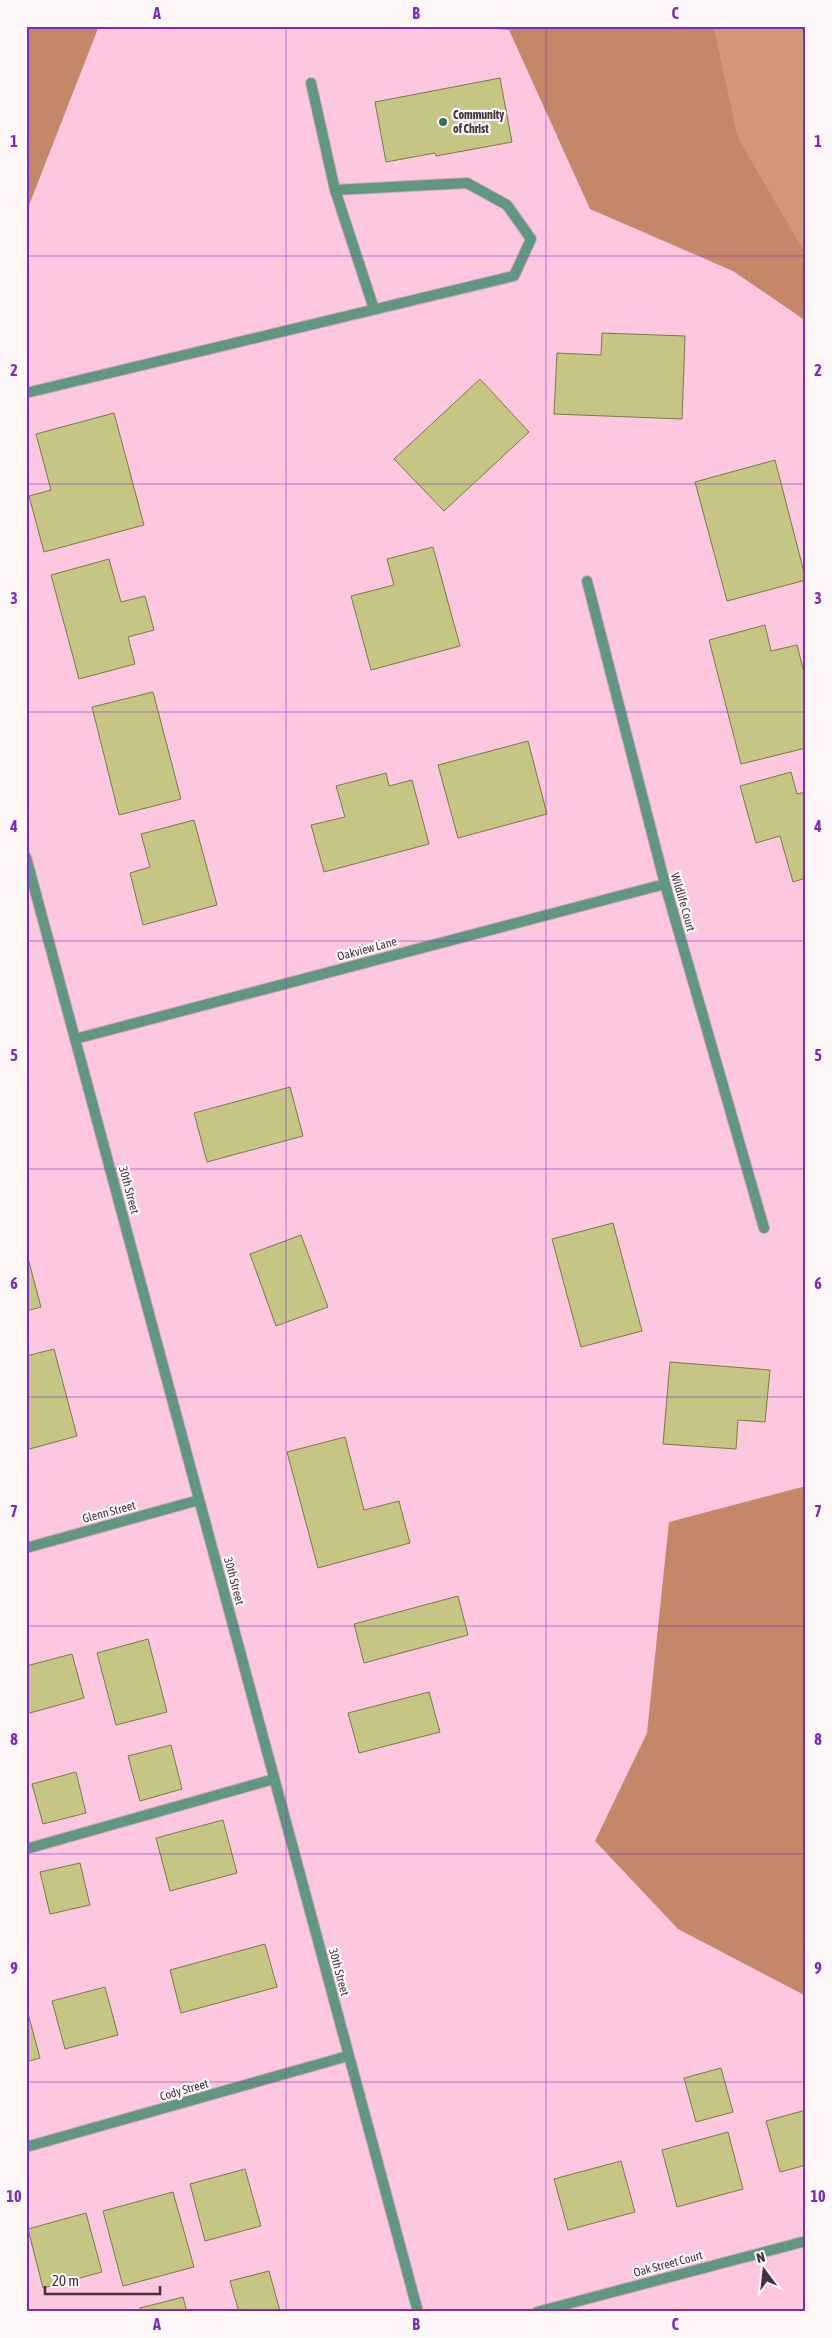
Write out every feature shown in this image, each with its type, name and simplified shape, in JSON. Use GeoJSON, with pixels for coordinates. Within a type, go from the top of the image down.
{"type":"FeatureCollection","features":[{"type":"Feature","properties":{"kind":"street"},"geometry":{"type":"LineString","coordinates":[[310,83],[335,190],[374,309]]}},
{"type":"Feature","properties":{"kind":"street"},"geometry":{"type":"LineString","coordinates":[[26,393],[514,276],[531,239],[507,205],[467,183],[335,190]]}},
{"type":"Feature","properties":{"kind":"street","name":"Wildlife Court"},"geometry":{"type":"LineString","coordinates":[[587,581],[665,884],[764,1228]]}},
{"type":"Feature","properties":{"kind":"street","name":"30th Street"},"geometry":{"type":"LineString","coordinates":[[26,857],[418,2312]]}},
{"type":"Feature","properties":{"kind":"street","name":"Oakview Lane"},"geometry":{"type":"LineString","coordinates":[[75,1038],[665,884]]}},
{"type":"Feature","properties":{"kind":"street","name":"Glenn Street"},"geometry":{"type":"LineString","coordinates":[[26,1548],[199,1500]]}},
{"type":"Feature","properties":{"kind":"street"},"geometry":{"type":"LineString","coordinates":[[26,1849],[274,1779]]}},
{"type":"Feature","properties":{"kind":"street","name":"Cody Street"},"geometry":{"type":"LineString","coordinates":[[26,2148],[348,2056]]}},
{"type":"Feature","properties":{"kind":"street","name":"Oak Street Court"},"geometry":{"type":"LineString","coordinates":[[537,2312],[806,2241]]}},
{"type":"Feature","properties":{"kind":"shaded area"},"geometry":{"type":"Polygon","coordinates":[[[26,26],[99,26],[26,213],[26,26]]]}},
{"type":"Feature","properties":{"kind":"shaded area"},"geometry":{"type":"Polygon","coordinates":[[[450,26],[714,26],[738,137],[806,254],[806,321],[733,271],[590,209],[509,30],[450,26]]]}},
{"type":"Feature","properties":{"kind":"shaded area"},"geometry":{"type":"Polygon","coordinates":[[[714,26],[806,26],[806,254],[738,137],[714,26]]]}},
{"type":"Feature","properties":{"kind":"shaded area"},"geometry":{"type":"Polygon","coordinates":[[[806,1486],[806,1996],[678,1929],[595,1841],[647,1733],[669,1522],[806,1486]]]}},
{"type":"Feature","properties":{"kind":"building","name":"Community of Christ"},"geometry":{"type":"Polygon","coordinates":[[[500,78],[512,142],[436,156],[435,153],[386,162],[375,102],[500,78]]]}},
{"type":"Feature","properties":{"kind":"building"},"geometry":{"type":"Polygon","coordinates":[[[602,333],[685,336],[682,419],[554,414],[557,353],[601,355],[602,333]]]}},
{"type":"Feature","properties":{"kind":"building"},"geometry":{"type":"Polygon","coordinates":[[[480,379],[529,432],[444,511],[394,459],[480,379]]]}},
{"type":"Feature","properties":{"kind":"building"},"geometry":{"type":"Polygon","coordinates":[[[114,413],[144,525],[44,552],[29,496],[51,490],[36,434],[114,413]]]}},
{"type":"Feature","properties":{"kind":"building"},"geometry":{"type":"Polygon","coordinates":[[[775,460],[806,580],[727,601],[695,482],[775,460]]]}},
{"type":"Feature","properties":{"kind":"building"},"geometry":{"type":"Polygon","coordinates":[[[433,547],[460,646],[371,670],[351,596],[394,585],[387,559],[433,547]]]}},
{"type":"Feature","properties":{"kind":"building"},"geometry":{"type":"Polygon","coordinates":[[[109,559],[121,602],[145,596],[154,630],[128,637],[135,664],[79,679],[51,575],[109,559]]]}},
{"type":"Feature","properties":{"kind":"building"},"geometry":{"type":"Polygon","coordinates":[[[765,625],[771,651],[797,645],[806,680],[806,748],[741,764],[709,640],[765,625]]]}},
{"type":"Feature","properties":{"kind":"building"},"geometry":{"type":"Polygon","coordinates":[[[153,692],[181,799],[119,815],[92,707],[153,692]]]}},
{"type":"Feature","properties":{"kind":"building"},"geometry":{"type":"Polygon","coordinates":[[[528,741],[547,814],[458,838],[438,765],[528,741]]]}},
{"type":"Feature","properties":{"kind":"building"},"geometry":{"type":"Polygon","coordinates":[[[791,772],[797,794],[806,792],[806,878],[793,882],[780,836],[756,843],[740,786],[791,772]]]}},
{"type":"Feature","properties":{"kind":"building"},"geometry":{"type":"Polygon","coordinates":[[[386,773],[389,786],[412,780],[429,844],[324,872],[311,825],[345,817],[336,786],[386,773]]]}},
{"type":"Feature","properties":{"kind":"building"},"geometry":{"type":"Polygon","coordinates":[[[194,820],[217,905],[143,925],[130,873],[150,867],[141,834],[194,820]]]}},
{"type":"Feature","properties":{"kind":"building"},"geometry":{"type":"Polygon","coordinates":[[[290,1087],[303,1136],[207,1162],[194,1113],[290,1087]]]}},
{"type":"Feature","properties":{"kind":"building"},"geometry":{"type":"Polygon","coordinates":[[[613,1223],[642,1331],[581,1347],[552,1239],[613,1223]]]}},
{"type":"Feature","properties":{"kind":"building"},"geometry":{"type":"Polygon","coordinates":[[[301,1235],[328,1307],[276,1326],[250,1254],[301,1235]]]}},
{"type":"Feature","properties":{"kind":"building"},"geometry":{"type":"Polygon","coordinates":[[[26,1251],[41,1307],[26,1311],[26,1251]]]}},
{"type":"Feature","properties":{"kind":"building"},"geometry":{"type":"Polygon","coordinates":[[[54,1349],[77,1436],[26,1450],[26,1356],[54,1349]]]}},
{"type":"Feature","properties":{"kind":"building"},"geometry":{"type":"Polygon","coordinates":[[[670,1362],[770,1370],[765,1422],[738,1420],[736,1449],[663,1444],[670,1362]]]}},
{"type":"Feature","properties":{"kind":"building"},"geometry":{"type":"Polygon","coordinates":[[[345,1437],[364,1510],[399,1501],[410,1543],[318,1568],[287,1452],[345,1437]]]}},
{"type":"Feature","properties":{"kind":"building"},"geometry":{"type":"Polygon","coordinates":[[[458,1596],[468,1635],[364,1663],[354,1624],[458,1596]]]}},
{"type":"Feature","properties":{"kind":"building"},"geometry":{"type":"Polygon","coordinates":[[[148,1639],[167,1712],[116,1725],[97,1653],[148,1639]]]}},
{"type":"Feature","properties":{"kind":"building"},"geometry":{"type":"Polygon","coordinates":[[[72,1654],[84,1698],[26,1714],[26,1666],[72,1654]]]}},
{"type":"Feature","properties":{"kind":"building"},"geometry":{"type":"Polygon","coordinates":[[[429,1692],[440,1732],[359,1753],[348,1713],[429,1692]]]}},
{"type":"Feature","properties":{"kind":"building"},"geometry":{"type":"Polygon","coordinates":[[[171,1745],[182,1789],[140,1801],[128,1756],[171,1745]]]}},
{"type":"Feature","properties":{"kind":"building"},"geometry":{"type":"Polygon","coordinates":[[[76,1772],[86,1813],[43,1824],[32,1784],[76,1772]]]}},
{"type":"Feature","properties":{"kind":"building"},"geometry":{"type":"Polygon","coordinates":[[[223,1820],[237,1873],[170,1891],[156,1838],[223,1820]]]}},
{"type":"Feature","properties":{"kind":"building"},"geometry":{"type":"Polygon","coordinates":[[[80,1863],[90,1905],[50,1914],[40,1872],[80,1863]]]}},
{"type":"Feature","properties":{"kind":"building"},"geometry":{"type":"Polygon","coordinates":[[[265,1944],[277,1987],[181,2013],[170,1970],[265,1944]]]}},
{"type":"Feature","properties":{"kind":"building"},"geometry":{"type":"Polygon","coordinates":[[[105,1987],[118,2035],[65,2049],[52,2001],[105,1987]]]}},
{"type":"Feature","properties":{"kind":"building"},"geometry":{"type":"Polygon","coordinates":[[[26,2006],[40,2058],[26,2062],[26,2006]]]}},
{"type":"Feature","properties":{"kind":"building"},"geometry":{"type":"Polygon","coordinates":[[[721,2068],[733,2112],[696,2122],[684,2078],[721,2068]]]}},
{"type":"Feature","properties":{"kind":"building"},"geometry":{"type":"Polygon","coordinates":[[[806,2110],[806,2165],[780,2172],[766,2121],[806,2110]]]}},
{"type":"Feature","properties":{"kind":"building"},"geometry":{"type":"Polygon","coordinates":[[[728,2132],[743,2189],[677,2207],[662,2150],[728,2132]]]}},
{"type":"Feature","properties":{"kind":"building"},"geometry":{"type":"Polygon","coordinates":[[[621,2161],[635,2212],[568,2230],[554,2179],[621,2161]]]}},
{"type":"Feature","properties":{"kind":"building"},"geometry":{"type":"Polygon","coordinates":[[[245,2169],[261,2226],[205,2241],[190,2184],[245,2169]]]}},
{"type":"Feature","properties":{"kind":"building"},"geometry":{"type":"Polygon","coordinates":[[[173,2192],[194,2267],[123,2286],[103,2211],[173,2192]]]}},
{"type":"Feature","properties":{"kind":"building"},"geometry":{"type":"Polygon","coordinates":[[[86,2213],[102,2272],[43,2288],[28,2229],[86,2213]]]}},
{"type":"Feature","properties":{"kind":"building"},"geometry":{"type":"Polygon","coordinates":[[[269,2271],[280,2311],[239,2312],[230,2281],[269,2271]]]}},
{"type":"Feature","properties":{"kind":"building"},"geometry":{"type":"Polygon","coordinates":[[[183,2297],[187,2312],[140,2312],[140,2308],[183,2297]]]}},
{"type":"Feature","properties":{"kind":"place","name":"Community of Christ"},"geometry":{"type":"Point","coordinates":[443,122]}}]}
